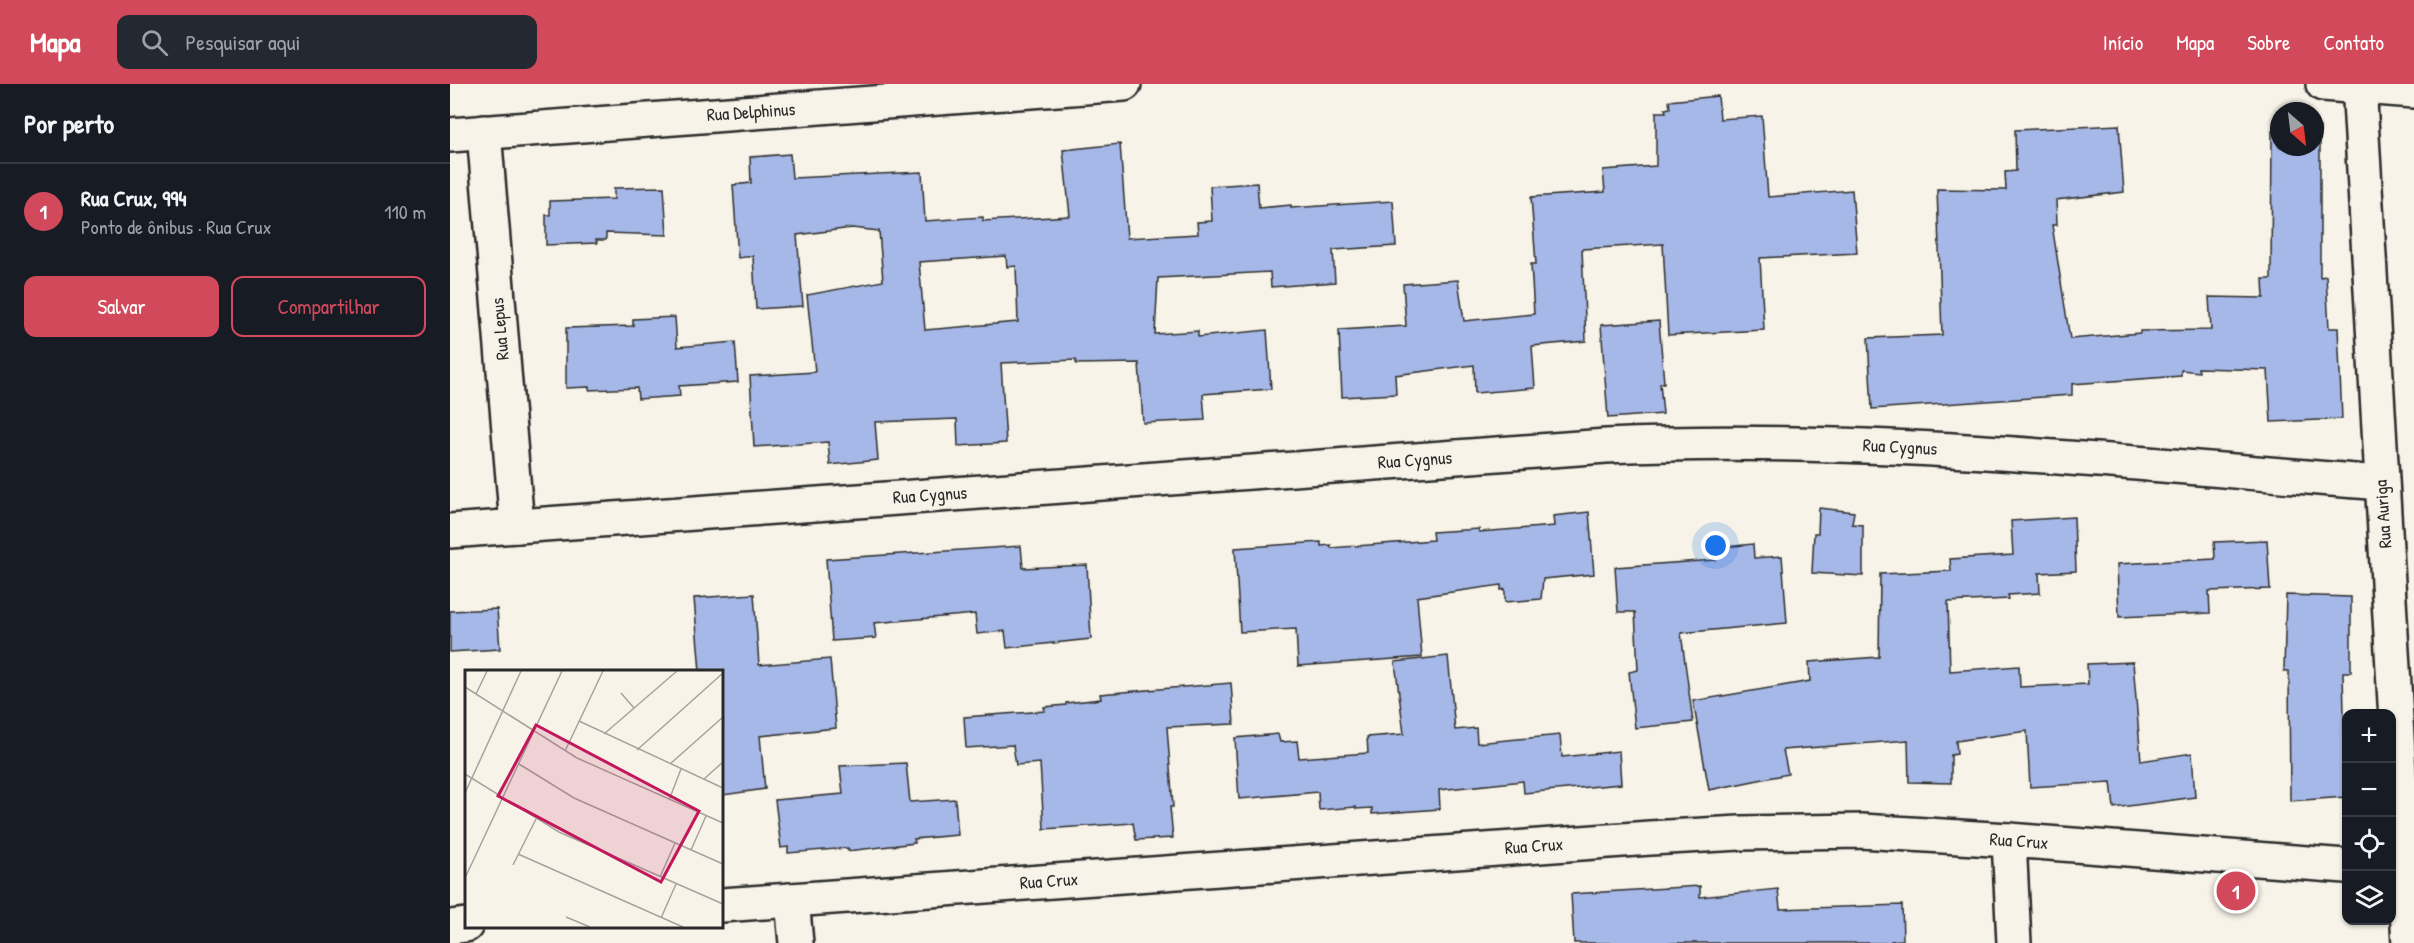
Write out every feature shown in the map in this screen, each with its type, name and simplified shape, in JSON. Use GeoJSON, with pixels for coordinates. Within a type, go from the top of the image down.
{"type":"FeatureCollection","features":[{"type":"Feature","properties":{"kind":"street","name":"Rua Delphinus"},"geometry":{"type":"LineString","coordinates":[[450,135],[1124,84]]}},
{"type":"Feature","properties":{"kind":"street"},"geometry":{"type":"LineString","coordinates":[[2323,84],[2414,91]]}},
{"type":"Feature","properties":{"kind":"street","name":"Rua Auriga"},"geometry":{"type":"LineString","coordinates":[[2359,85],[2409,943]]}},
{"type":"Feature","properties":{"kind":"street","name":"Rua Lepus"},"geometry":{"type":"LineString","coordinates":[[484,132],[517,526]]}},
{"type":"Feature","properties":{"kind":"street","name":"Rua Cygnus"},"geometry":{"type":"LineString","coordinates":[[450,531],[1606,446],[1693,442],[1902,447],[2381,483]]}},
{"type":"Feature","properties":{"kind":"street","name":"Rua Crux"},"geometry":{"type":"LineString","coordinates":[[723,905],[1740,833],[1861,831],[2342,866]]}},
{"type":"Feature","properties":{"kind":"street"},"geometry":{"type":"LineString","coordinates":[[2009,840],[2014,943]]}},
{"type":"Feature","properties":{"kind":"street"},"geometry":{"type":"LineString","coordinates":[[792,900],[796,943]]}},
{"type":"Feature","properties":{"kind":"street"},"geometry":{"type":"LineString","coordinates":[[450,927],[465,926]]}},
{"type":"Feature","properties":{"kind":"building"},"geometry":{"type":"Polygon","coordinates":[[[1718,96],[1720,119],[1762,116],[1768,197],[1852,190],[1857,253],[1760,258],[1764,330],[1668,335],[1663,244],[1582,249],[1586,341],[1532,346],[1535,388],[1475,393],[1474,365],[1395,375],[1396,394],[1342,397],[1339,330],[1406,326],[1403,284],[1458,280],[1464,321],[1534,314],[1531,264],[1536,264],[1531,197],[1605,192],[1603,170],[1656,166],[1656,112],[1666,112],[1665,109],[1670,108],[1669,101],[1718,96]]]}},
{"type":"Feature","properties":{"kind":"building"},"geometry":{"type":"Polygon","coordinates":[[[2119,125],[2124,192],[2056,200],[2057,225],[2052,225],[2070,339],[2140,333],[2140,331],[2211,330],[2209,297],[2264,298],[2263,279],[2271,279],[2272,156],[2320,156],[2320,277],[2326,276],[2329,328],[2338,328],[2342,419],[2271,422],[2268,370],[2198,368],[2199,372],[2181,370],[2181,376],[2072,384],[2072,395],[1872,409],[1868,338],[1942,335],[1937,189],[2006,190],[2005,172],[2016,171],[2015,130],[2119,125]]]}},
{"type":"Feature","properties":{"kind":"building"},"geometry":{"type":"Polygon","coordinates":[[[1120,144],[1127,238],[1198,234],[1197,222],[1212,221],[1210,186],[1257,183],[1259,208],[1393,201],[1396,246],[1333,250],[1335,282],[1271,287],[1270,272],[1158,278],[1155,334],[1198,331],[1198,337],[1267,330],[1271,389],[1203,394],[1205,420],[1143,423],[1139,363],[1076,364],[1076,360],[1001,363],[1006,443],[958,446],[957,419],[875,422],[878,460],[830,465],[828,442],[754,447],[750,376],[815,372],[807,295],[883,281],[879,231],[852,228],[797,235],[803,306],[756,309],[753,256],[738,258],[733,185],[751,183],[750,157],[790,154],[792,178],[922,172],[925,221],[983,217],[983,221],[1070,216],[1063,150],[1120,144]],[[1006,256],[919,262],[925,330],[1018,322],[1016,266],[1007,267],[1006,256]]]}},
{"type":"Feature","properties":{"kind":"building"},"geometry":{"type":"Polygon","coordinates":[[[664,187],[667,235],[606,233],[606,240],[596,240],[597,243],[546,245],[546,215],[550,215],[550,201],[614,199],[614,188],[664,187]]]}},
{"type":"Feature","properties":{"kind":"building"},"geometry":{"type":"Polygon","coordinates":[[[675,317],[677,347],[735,342],[738,382],[679,386],[680,396],[638,399],[637,388],[589,390],[589,387],[566,388],[566,328],[633,326],[633,319],[675,317]]]}},
{"type":"Feature","properties":{"kind":"building"},"geometry":{"type":"Polygon","coordinates":[[[1659,321],[1664,383],[1660,383],[1663,414],[1608,418],[1601,325],[1659,321]]]}},
{"type":"Feature","properties":{"kind":"building"},"geometry":{"type":"Polygon","coordinates":[[[1819,508],[1854,512],[1852,524],[1863,525],[1863,576],[1812,573],[1814,533],[1818,533],[1819,508]]]}},
{"type":"Feature","properties":{"kind":"building"},"geometry":{"type":"Polygon","coordinates":[[[1589,512],[1594,574],[1543,579],[1541,599],[1505,602],[1505,589],[1501,590],[1501,585],[1417,597],[1422,657],[1298,666],[1296,629],[1240,632],[1235,548],[1321,542],[1321,546],[1331,545],[1331,548],[1433,540],[1432,532],[1479,529],[1479,532],[1554,526],[1553,516],[1589,512]]]}},
{"type":"Feature","properties":{"kind":"building"},"geometry":{"type":"Polygon","coordinates":[[[2074,517],[2076,571],[2039,573],[2040,593],[2008,595],[2009,599],[1948,602],[1950,671],[2019,666],[2020,687],[2088,684],[2087,664],[2133,662],[2141,761],[2192,753],[2195,797],[2114,808],[2111,782],[2030,787],[2027,731],[1956,741],[1957,754],[1951,755],[1951,783],[1909,782],[1908,740],[1783,750],[1788,774],[1709,790],[1693,701],[1810,681],[1809,662],[1879,657],[1880,574],[1951,571],[1950,559],[2013,555],[2011,521],[2074,517]]]}},
{"type":"Feature","properties":{"kind":"building"},"geometry":{"type":"Polygon","coordinates":[[[2267,540],[2270,589],[2209,591],[2210,613],[2119,617],[2117,564],[2215,559],[2214,542],[2267,540]]]}},
{"type":"Feature","properties":{"kind":"building"},"geometry":{"type":"Polygon","coordinates":[[[1753,544],[1754,558],[1782,556],[1787,623],[1681,633],[1693,722],[1635,728],[1629,672],[1638,670],[1635,612],[1618,612],[1615,567],[1715,560],[1715,548],[1753,544]]]}},
{"type":"Feature","properties":{"kind":"building"},"geometry":{"type":"Polygon","coordinates":[[[1021,546],[1023,568],[1087,565],[1091,639],[1007,648],[1005,631],[977,634],[975,614],[874,623],[876,638],[832,641],[826,559],[1021,546]]]}},
{"type":"Feature","properties":{"kind":"building"},"geometry":{"type":"Polygon","coordinates":[[[754,594],[759,665],[830,659],[836,728],[760,736],[765,789],[723,795],[723,670],[700,670],[694,598],[754,594]]]}},
{"type":"Feature","properties":{"kind":"building"},"geometry":{"type":"Polygon","coordinates":[[[2286,595],[2351,597],[2351,672],[2343,672],[2342,797],[2290,801],[2289,671],[2284,671],[2286,595]]]}},
{"type":"Feature","properties":{"kind":"building"},"geometry":{"type":"Polygon","coordinates":[[[497,609],[500,649],[450,652],[450,611],[497,609]]]}},
{"type":"Feature","properties":{"kind":"building"},"geometry":{"type":"Polygon","coordinates":[[[1448,656],[1455,730],[1476,728],[1477,743],[1560,735],[1562,757],[1619,751],[1621,784],[1524,793],[1523,781],[1439,790],[1440,809],[1372,814],[1372,808],[1319,810],[1318,792],[1239,799],[1235,738],[1278,734],[1280,742],[1297,741],[1299,758],[1368,753],[1367,737],[1404,734],[1395,662],[1448,656]]]}},
{"type":"Feature","properties":{"kind":"building"},"geometry":{"type":"Polygon","coordinates":[[[1231,683],[1234,724],[1167,727],[1173,838],[1136,840],[1133,823],[1044,829],[1040,763],[1016,765],[1013,745],[966,748],[964,717],[1045,711],[1044,707],[1101,699],[1100,694],[1231,683]]]}},
{"type":"Feature","properties":{"kind":"building"},"geometry":{"type":"Polygon","coordinates":[[[906,763],[910,802],[955,799],[958,835],[914,839],[915,843],[848,851],[848,848],[788,853],[788,847],[781,848],[775,800],[843,794],[840,766],[906,763]]]}},
{"type":"Feature","properties":{"kind":"building"},"geometry":{"type":"Polygon","coordinates":[[[1700,886],[1700,897],[1778,889],[1780,909],[1902,905],[1903,940],[1891,941],[1891,943],[1574,943],[1571,894],[1700,886]]]}},
{"type":"Feature","properties":{"kind":"place","name":"Rua Crux, 994"},"geometry":{"type":"Point","coordinates":[2236,891]}}]}
